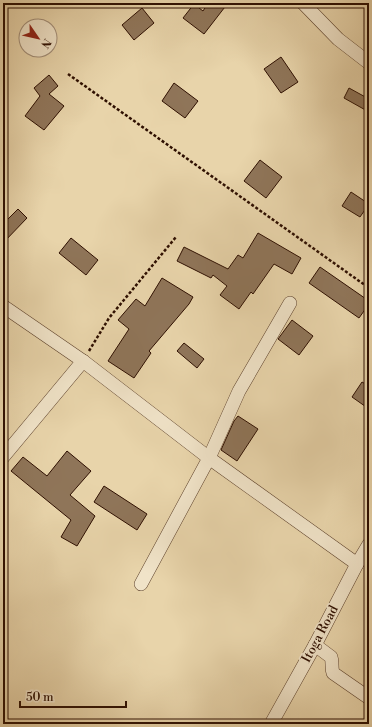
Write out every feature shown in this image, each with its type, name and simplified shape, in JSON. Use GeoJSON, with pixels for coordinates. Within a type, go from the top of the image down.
{"type":"FeatureCollection","features":[{"type":"Feature","properties":{"kind":"street"},"geometry":{"type":"LineString","coordinates":[[303,3],[338,39],[369,62]]}},
{"type":"Feature","properties":{"kind":"street"},"geometry":{"type":"LineString","coordinates":[[141,584],[209,458],[239,392],[290,303]]}},
{"type":"Feature","properties":{"kind":"street"},"geometry":{"type":"LineString","coordinates":[[3,306],[83,361],[209,458],[357,564]]}},
{"type":"Feature","properties":{"kind":"street"},"geometry":{"type":"LineString","coordinates":[[3,457],[83,361]]}},
{"type":"Feature","properties":{"kind":"street","name":"Itoga Road"},"geometry":{"type":"LineString","coordinates":[[271,724],[369,544]]}},
{"type":"Feature","properties":{"kind":"street"},"geometry":{"type":"LineString","coordinates":[[314,645],[331,657],[333,673],[369,698]]}},
{"type":"Feature","properties":{"kind":"path"},"geometry":{"type":"LineString","coordinates":[[68,74],[369,288]]}},
{"type":"Feature","properties":{"kind":"path"},"geometry":{"type":"LineString","coordinates":[[83,361],[110,318],[176,237]]}},
{"type":"Feature","properties":{"kind":"building"},"geometry":{"type":"Polygon","coordinates":[[[208,3],[228,3],[204,34],[183,18],[194,4],[203,11],[208,3]]]}},
{"type":"Feature","properties":{"kind":"building"},"geometry":{"type":"Polygon","coordinates":[[[142,8],[154,23],[134,40],[122,25],[142,8]]]}},
{"type":"Feature","properties":{"kind":"building"},"geometry":{"type":"Polygon","coordinates":[[[281,57],[298,82],[281,93],[264,69],[281,57]]]}},
{"type":"Feature","properties":{"kind":"building"},"geometry":{"type":"Polygon","coordinates":[[[49,75],[58,86],[49,94],[64,106],[44,130],[25,116],[40,96],[34,88],[49,75]]]}},
{"type":"Feature","properties":{"kind":"building"},"geometry":{"type":"Polygon","coordinates":[[[174,83],[198,101],[185,118],[162,101],[174,83]]]}},
{"type":"Feature","properties":{"kind":"building"},"geometry":{"type":"Polygon","coordinates":[[[349,88],[369,99],[369,112],[344,98],[349,88]]]}},
{"type":"Feature","properties":{"kind":"building"},"geometry":{"type":"Polygon","coordinates":[[[260,160],[282,177],[266,198],[244,181],[260,160]]]}},
{"type":"Feature","properties":{"kind":"building"},"geometry":{"type":"Polygon","coordinates":[[[351,192],[369,204],[360,217],[342,206],[351,192]]]}},
{"type":"Feature","properties":{"kind":"building"},"geometry":{"type":"Polygon","coordinates":[[[18,209],[27,218],[3,243],[3,224],[18,209]]]}},
{"type":"Feature","properties":{"kind":"building"},"geometry":{"type":"Polygon","coordinates":[[[258,233],[301,258],[292,274],[274,264],[253,294],[251,292],[239,309],[220,295],[227,286],[213,275],[211,278],[177,261],[184,247],[228,269],[238,255],[243,258],[258,233]]]}},
{"type":"Feature","properties":{"kind":"building"},"geometry":{"type":"Polygon","coordinates":[[[71,238],[98,260],[86,275],[59,253],[71,238]]]}},
{"type":"Feature","properties":{"kind":"building"},"geometry":{"type":"Polygon","coordinates":[[[320,267],[369,301],[369,304],[359,318],[309,283],[320,267]]]}},
{"type":"Feature","properties":{"kind":"building"},"geometry":{"type":"Polygon","coordinates":[[[162,278],[193,297],[189,304],[149,351],[151,353],[134,378],[108,361],[129,329],[118,320],[136,299],[145,306],[162,278]]]}},
{"type":"Feature","properties":{"kind":"building"},"geometry":{"type":"Polygon","coordinates":[[[292,320],[313,336],[299,355],[278,339],[292,320]]]}},
{"type":"Feature","properties":{"kind":"building"},"geometry":{"type":"Polygon","coordinates":[[[184,343],[204,359],[197,368],[177,351],[184,343]]]}},
{"type":"Feature","properties":{"kind":"building"},"geometry":{"type":"Polygon","coordinates":[[[362,382],[369,386],[369,409],[352,397],[362,382]]]}},
{"type":"Feature","properties":{"kind":"building"},"geometry":{"type":"Polygon","coordinates":[[[238,416],[258,429],[237,461],[221,450],[234,421],[238,416]]]}},
{"type":"Feature","properties":{"kind":"building"},"geometry":{"type":"Polygon","coordinates":[[[67,451],[91,471],[70,495],[95,516],[77,546],[61,537],[71,520],[11,471],[23,457],[47,476],[67,451]]]}},
{"type":"Feature","properties":{"kind":"building"},"geometry":{"type":"Polygon","coordinates":[[[104,486],[147,514],[137,530],[94,502],[104,486]]]}}]}
